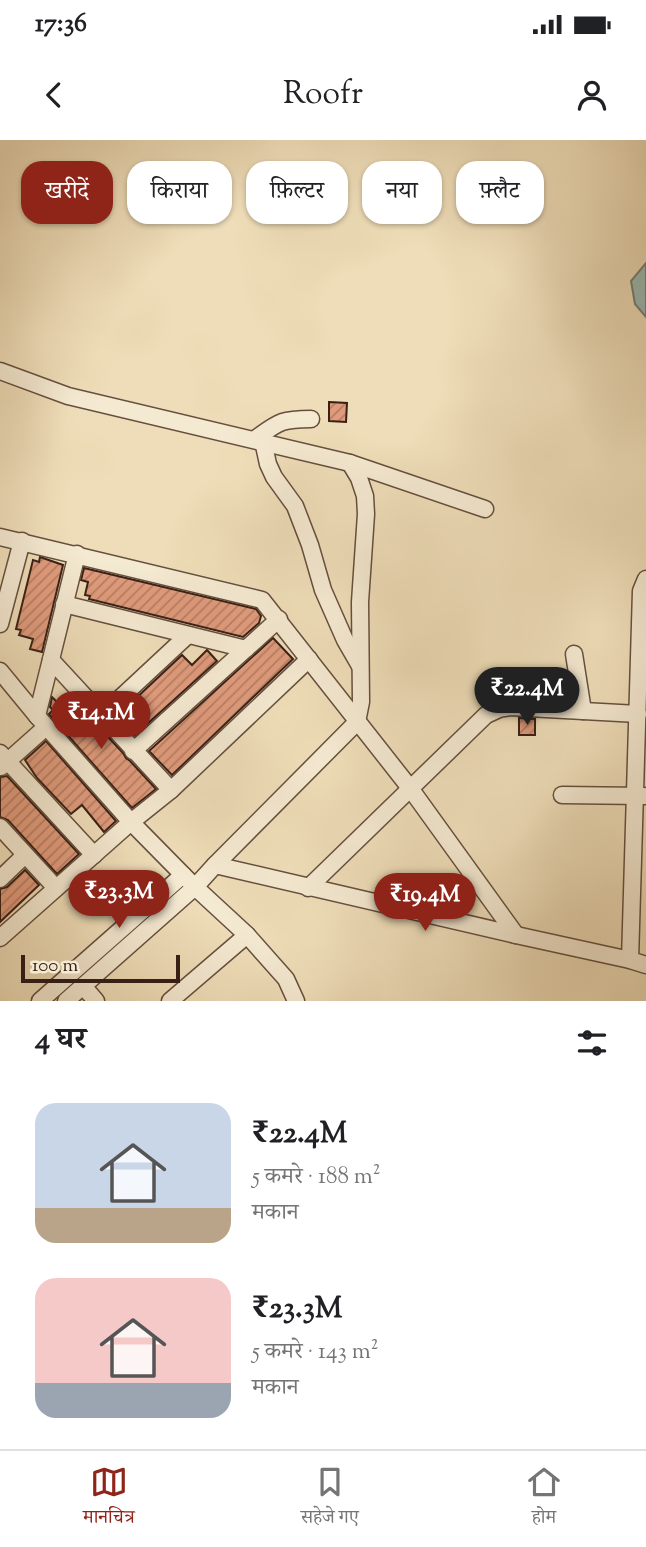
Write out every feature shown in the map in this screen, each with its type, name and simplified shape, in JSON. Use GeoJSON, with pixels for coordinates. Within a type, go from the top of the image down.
{"type":"FeatureCollection","features":[{"type":"Feature","properties":{"kind":"street"},"geometry":{"type":"LineString","coordinates":[[0,371],[68,396],[350,463],[485,509]]}},
{"type":"Feature","properties":{"kind":"street"},"geometry":{"type":"LineString","coordinates":[[259,440],[281,421],[311,419]]}},
{"type":"Feature","properties":{"kind":"street"},"geometry":{"type":"LineString","coordinates":[[259,440],[274,477],[295,506],[323,590],[345,640],[360,666]]}},
{"type":"Feature","properties":{"kind":"street"},"geometry":{"type":"LineString","coordinates":[[66,1001],[195,887],[358,722],[361,702],[361,576],[366,514],[365,496],[350,463]]}},
{"type":"Feature","properties":{"kind":"street"},"geometry":{"type":"LineString","coordinates":[[0,537],[262,600],[410,788],[516,935]]}},
{"type":"Feature","properties":{"kind":"street"},"geometry":{"type":"LineString","coordinates":[[0,624],[22,541]]}},
{"type":"Feature","properties":{"kind":"street"},"geometry":{"type":"LineString","coordinates":[[76,554],[51,660],[41,722],[3,761],[94,855]]}},
{"type":"Feature","properties":{"kind":"street"},"geometry":{"type":"LineString","coordinates":[[215,865],[638,962],[641,796],[638,714],[642,591],[646,579]]}},
{"type":"Feature","properties":{"kind":"street"},"geometry":{"type":"LineString","coordinates":[[64,604],[246,649]]}},
{"type":"Feature","properties":{"kind":"street"},"geometry":{"type":"LineString","coordinates":[[133,751],[279,619]]}},
{"type":"Feature","properties":{"kind":"street"},"geometry":{"type":"LineString","coordinates":[[102,716],[188,635]]}},
{"type":"Feature","properties":{"kind":"street"},"geometry":{"type":"LineString","coordinates":[[574,654],[583,711]]}},
{"type":"Feature","properties":{"kind":"street"},"geometry":{"type":"LineString","coordinates":[[0,938],[170,790],[309,659]]}},
{"type":"Feature","properties":{"kind":"street"},"geometry":{"type":"LineString","coordinates":[[51,660],[170,790]]}},
{"type":"Feature","properties":{"kind":"street"},"geometry":{"type":"LineString","coordinates":[[0,671],[41,722],[131,822],[247,935],[286,979],[296,1001]]}},
{"type":"Feature","properties":{"kind":"street"},"geometry":{"type":"LineString","coordinates":[[308,888],[486,715],[510,707],[638,714]]}},
{"type":"Feature","properties":{"kind":"street"},"geometry":{"type":"LineString","coordinates":[[562,794],[641,796]]}},
{"type":"Feature","properties":{"kind":"street"},"geometry":{"type":"LineString","coordinates":[[0,827],[56,888]]}},
{"type":"Feature","properties":{"kind":"street"},"geometry":{"type":"LineString","coordinates":[[0,879],[26,855]]}},
{"type":"Feature","properties":{"kind":"street"},"geometry":{"type":"LineString","coordinates":[[40,1001],[183,875]]}},
{"type":"Feature","properties":{"kind":"street"},"geometry":{"type":"LineString","coordinates":[[172,1000],[247,935]]}},
{"type":"Feature","properties":{"kind":"street"},"geometry":{"type":"LineString","coordinates":[[83,986],[96,1001]]}},
{"type":"Feature","properties":{"kind":"water"},"geometry":{"type":"Polygon","coordinates":[[[646,263],[646,317],[635,304],[631,281],[646,263]]]}},
{"type":"Feature","properties":{"kind":"building"},"geometry":{"type":"Polygon","coordinates":[[[329,402],[347,403],[346,422],[329,421],[329,402]]]}},
{"type":"Feature","properties":{"kind":"building"},"geometry":{"type":"Polygon","coordinates":[[[40,557],[63,565],[42,652],[30,649],[33,639],[19,635],[21,630],[16,629],[33,560],[39,562],[40,557]]]}},
{"type":"Feature","properties":{"kind":"building"},"geometry":{"type":"Polygon","coordinates":[[[84,568],[256,609],[261,616],[259,623],[243,637],[89,599],[90,596],[85,595],[88,582],[81,580],[84,568]]]}},
{"type":"Feature","properties":{"kind":"building"},"geometry":{"type":"Polygon","coordinates":[[[273,638],[293,659],[172,775],[149,751],[273,638]]]}},
{"type":"Feature","properties":{"kind":"building"},"geometry":{"type":"Polygon","coordinates":[[[207,650],[217,661],[135,735],[117,716],[182,655],[192,665],[207,650]]]}},
{"type":"Feature","properties":{"kind":"building"},"geometry":{"type":"Polygon","coordinates":[[[68,694],[156,789],[132,808],[49,714],[53,710],[50,707],[52,697],[58,703],[68,694]]]}},
{"type":"Feature","properties":{"kind":"building"},"geometry":{"type":"Polygon","coordinates":[[[519,718],[535,719],[535,735],[519,735],[519,718]]]}},
{"type":"Feature","properties":{"kind":"building"},"geometry":{"type":"Polygon","coordinates":[[[46,741],[116,821],[104,832],[82,805],[71,814],[37,778],[25,760],[46,741]]]}},
{"type":"Feature","properties":{"kind":"building"},"geometry":{"type":"Polygon","coordinates":[[[7,776],[79,854],[57,874],[8,820],[0,817],[0,777],[7,776]]]}},
{"type":"Feature","properties":{"kind":"building"},"geometry":{"type":"Polygon","coordinates":[[[25,870],[39,885],[0,922],[0,889],[7,887],[25,870]]]}}]}
